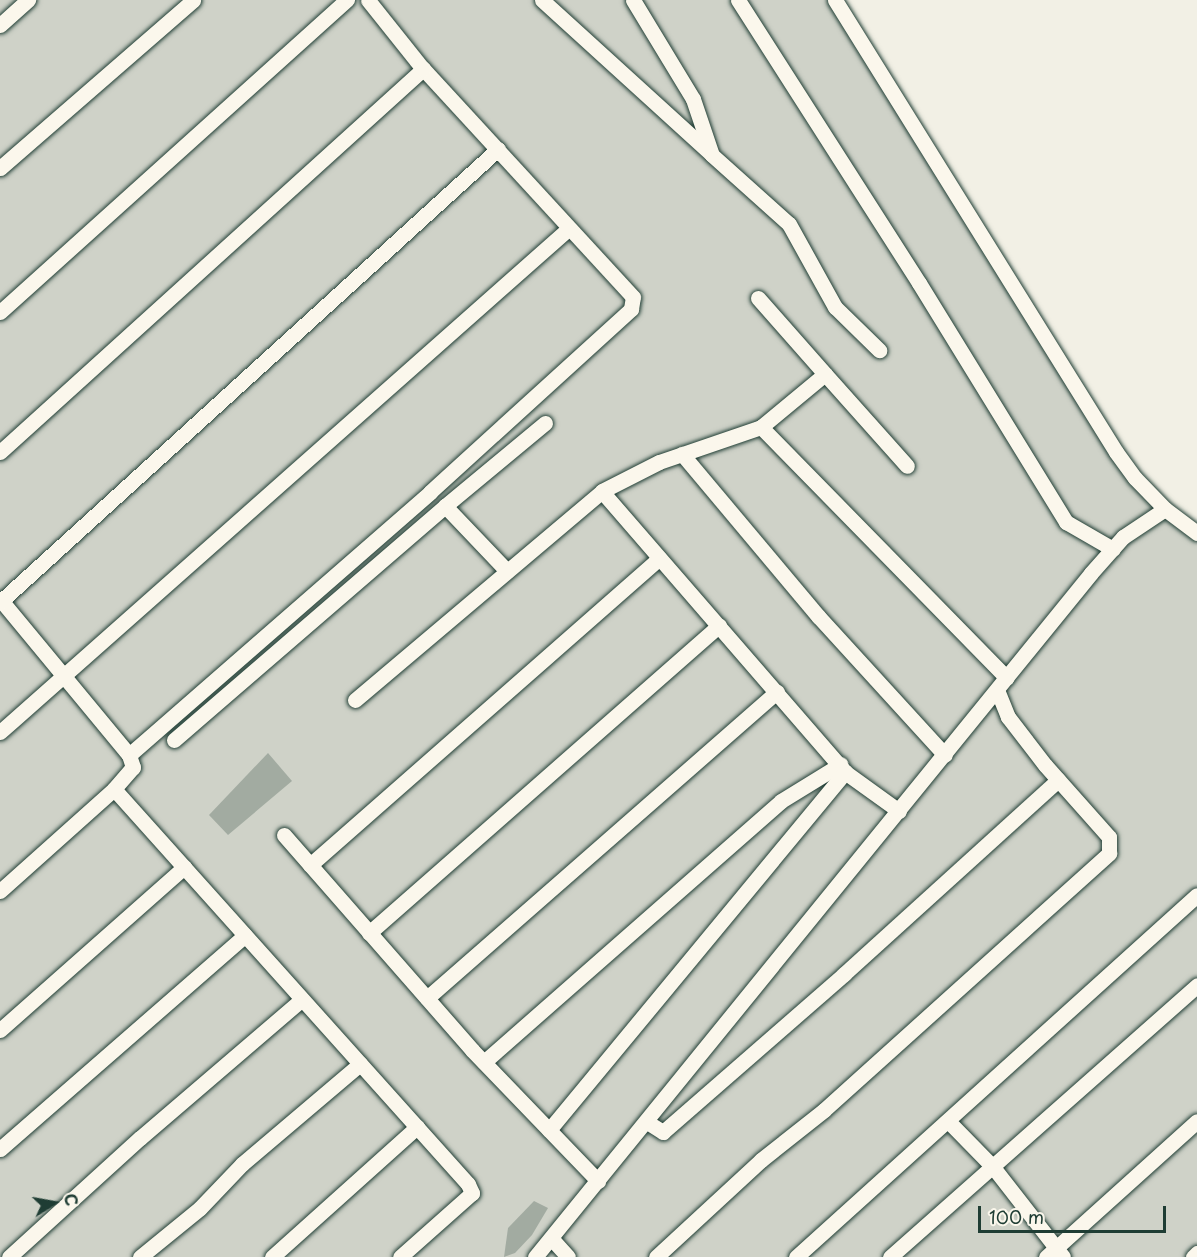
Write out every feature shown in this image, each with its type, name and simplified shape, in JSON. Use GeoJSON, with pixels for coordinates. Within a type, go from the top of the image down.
{"type":"FeatureCollection","features":[{"type":"Feature","properties":{"kind":"street"},"geometry":{"type":"LineString","coordinates":[[0,25],[28,0]]}},
{"type":"Feature","properties":{"kind":"street"},"geometry":{"type":"LineString","coordinates":[[0,168],[193,0]]}},
{"type":"Feature","properties":{"kind":"street"},"geometry":{"type":"LineString","coordinates":[[0,312],[347,0]]}},
{"type":"Feature","properties":{"kind":"street"},"geometry":{"type":"LineString","coordinates":[[129,755],[430,492],[632,309],[633,297],[423,69],[368,0]]}},
{"type":"Feature","properties":{"kind":"street"},"geometry":{"type":"LineString","coordinates":[[542,0],[789,224],[835,307],[879,350]]}},
{"type":"Feature","properties":{"kind":"street"},"geometry":{"type":"LineString","coordinates":[[633,0],[693,99],[712,155]]}},
{"type":"Feature","properties":{"kind":"street"},"geometry":{"type":"LineString","coordinates":[[738,0],[919,283],[1066,522],[1113,549]]}},
{"type":"Feature","properties":{"kind":"street"},"geometry":{"type":"LineString","coordinates":[[835,0],[1116,452],[1135,478],[1165,509],[1197,533]]}},
{"type":"Feature","properties":{"kind":"street"},"geometry":{"type":"LineString","coordinates":[[0,452],[423,69]]}},
{"type":"Feature","properties":{"kind":"street"},"geometry":{"type":"LineString","coordinates":[[0,891],[114,789],[133,767],[129,755],[1,601],[498,149]]}},
{"type":"Feature","properties":{"kind":"street"},"geometry":{"type":"LineString","coordinates":[[0,732],[568,229]]}},
{"type":"Feature","properties":{"kind":"street"},"geometry":{"type":"LineString","coordinates":[[758,298],[907,466]]}},
{"type":"Feature","properties":{"kind":"street"},"geometry":{"type":"LineString","coordinates":[[355,700],[602,491],[659,462],[761,427],[825,374]]}},
{"type":"Feature","properties":{"kind":"street"},"geometry":{"type":"LineString","coordinates":[[174,740],[545,423]]}},
{"type":"Feature","properties":{"kind":"street"},"geometry":{"type":"LineString","coordinates":[[761,427],[1007,678]]}},
{"type":"Feature","properties":{"kind":"street"},"geometry":{"type":"LineString","coordinates":[[682,454],[818,615],[945,755]]}},
{"type":"Feature","properties":{"kind":"street"},"geometry":{"type":"LineString","coordinates":[[602,491],[843,768],[899,812]]}},
{"type":"Feature","properties":{"kind":"street"},"geometry":{"type":"LineString","coordinates":[[446,506],[507,571]]}},
{"type":"Feature","properties":{"kind":"street"},"geometry":{"type":"LineString","coordinates":[[535,1257],[1123,537],[1165,509]]}},
{"type":"Feature","properties":{"kind":"street"},"geometry":{"type":"LineString","coordinates":[[310,865],[659,558]]}},
{"type":"Feature","properties":{"kind":"street"},"geometry":{"type":"LineString","coordinates":[[369,933],[718,626]]}},
{"type":"Feature","properties":{"kind":"street"},"geometry":{"type":"LineString","coordinates":[[656,1257],[761,1160],[824,1110],[1109,853],[1109,837],[1058,780],[1008,717],[997,690]]}},
{"type":"Feature","properties":{"kind":"street"},"geometry":{"type":"LineString","coordinates":[[427,998],[777,692]]}},
{"type":"Feature","properties":{"kind":"street"},"geometry":{"type":"LineString","coordinates":[[484,1062],[781,801],[843,768]]}},
{"type":"Feature","properties":{"kind":"street"},"geometry":{"type":"LineString","coordinates":[[549,1130],[843,768]]}},
{"type":"Feature","properties":{"kind":"street"},"geometry":{"type":"LineString","coordinates":[[647,1122],[663,1132],[844,974],[1058,780]]}},
{"type":"Feature","properties":{"kind":"street"},"geometry":{"type":"LineString","coordinates":[[114,789],[468,1184],[472,1193],[400,1257]]}},
{"type":"Feature","properties":{"kind":"street"},"geometry":{"type":"LineString","coordinates":[[284,835],[484,1062],[598,1181]]}},
{"type":"Feature","properties":{"kind":"street"},"geometry":{"type":"LineString","coordinates":[[0,1030],[184,867]]}},
{"type":"Feature","properties":{"kind":"street"},"geometry":{"type":"LineString","coordinates":[[795,1257],[1197,895]]}},
{"type":"Feature","properties":{"kind":"street"},"geometry":{"type":"LineString","coordinates":[[0,1149],[245,935]]}},
{"type":"Feature","properties":{"kind":"street"},"geometry":{"type":"LineString","coordinates":[[890,1257],[1197,985]]}},
{"type":"Feature","properties":{"kind":"street"},"geometry":{"type":"LineString","coordinates":[[9,1257],[140,1138],[302,999]]}},
{"type":"Feature","properties":{"kind":"street"},"geometry":{"type":"LineString","coordinates":[[140,1257],[200,1208],[242,1164],[360,1064]]}},
{"type":"Feature","properties":{"kind":"street"},"geometry":{"type":"LineString","coordinates":[[948,1121],[993,1167],[1055,1254],[1197,1121]]}},
{"type":"Feature","properties":{"kind":"street"},"geometry":{"type":"LineString","coordinates":[[272,1257],[417,1127]]}},
{"type":"Feature","properties":{"kind":"street"},"geometry":{"type":"LineString","coordinates":[[551,1238],[568,1257]]}},
{"type":"Feature","properties":{"kind":"street"},"geometry":{"type":"LineString","coordinates":[[1193,1257],[1197,1253]]}},
{"type":"Feature","properties":{"kind":"shaded area"},"geometry":{"type":"Polygon","coordinates":[[[0,0],[835,0],[1116,452],[1197,533],[1197,1257],[0,1257],[0,0]]]}},
{"type":"Feature","properties":{"kind":"shaded area"},"geometry":{"type":"Polygon","coordinates":[[[268,753],[292,781],[228,835],[209,815],[268,753]]]}},
{"type":"Feature","properties":{"kind":"shaded area"},"geometry":{"type":"Polygon","coordinates":[[[534,1201],[548,1208],[532,1235],[515,1253],[504,1257],[508,1228],[534,1201]]]}}]}
